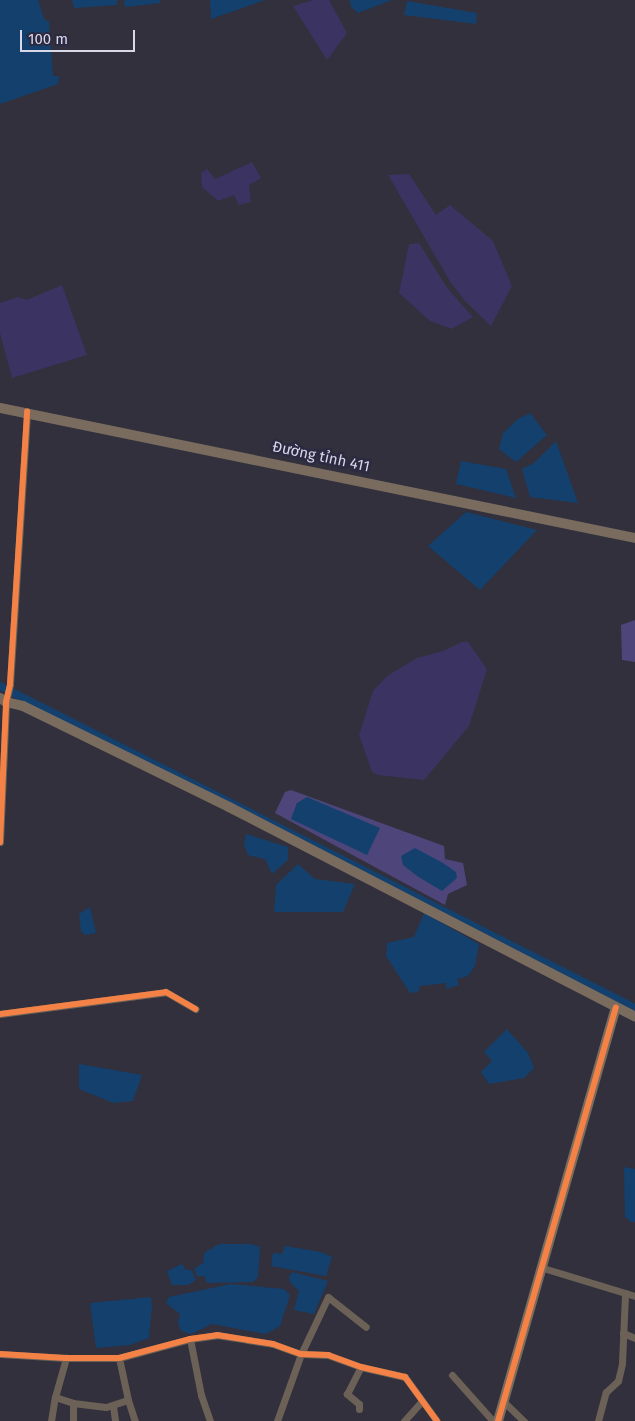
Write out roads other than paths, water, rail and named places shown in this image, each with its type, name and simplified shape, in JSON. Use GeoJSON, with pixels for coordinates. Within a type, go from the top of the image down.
{"type":"FeatureCollection","features":[{"type":"Feature","properties":{"kind":"main road","name":"Đường tỉnh 411"},"geometry":{"type":"LineString","coordinates":[[0,408],[635,538]]}},
{"type":"Feature","properties":{"kind":"main road"},"geometry":{"type":"LineString","coordinates":[[4,700],[23,706],[229,807],[635,1017]]}},
{"type":"Feature","properties":{"kind":"main road"},"geometry":{"type":"LineString","coordinates":[[498,1421],[616,1008]]}},
{"type":"Feature","properties":{"kind":"street"},"geometry":{"type":"LineString","coordinates":[[0,842],[4,700],[10,684],[27,412]]}},
{"type":"Feature","properties":{"kind":"street"},"geometry":{"type":"LineString","coordinates":[[0,1014],[166,992],[196,1009]]}},
{"type":"Feature","properties":{"kind":"street"},"geometry":{"type":"LineString","coordinates":[[543,1268],[635,1296]]}},
{"type":"Feature","properties":{"kind":"street"},"geometry":{"type":"LineString","coordinates":[[598,1421],[606,1392],[618,1381],[622,1363],[625,1293]]}},
{"type":"Feature","properties":{"kind":"street"},"geometry":{"type":"LineString","coordinates":[[277,1421],[301,1354],[328,1297],[366,1327]]}},
{"type":"Feature","properties":{"kind":"street"},"geometry":{"type":"LineString","coordinates":[[623,1333],[635,1338]]}},
{"type":"Feature","properties":{"kind":"street"},"geometry":{"type":"LineString","coordinates":[[0,1354],[66,1358],[119,1358],[190,1339],[217,1336],[273,1344],[301,1354],[328,1355],[361,1367],[404,1377],[437,1421]]}},
{"type":"Feature","properties":{"kind":"street"},"geometry":{"type":"LineString","coordinates":[[190,1339],[201,1395],[210,1421]]}},
{"type":"Feature","properties":{"kind":"street"},"geometry":{"type":"LineString","coordinates":[[51,1421],[55,1397],[66,1358]]}},
{"type":"Feature","properties":{"kind":"street"},"geometry":{"type":"LineString","coordinates":[[119,1358],[128,1400],[135,1421]]}},
{"type":"Feature","properties":{"kind":"street"},"geometry":{"type":"LineString","coordinates":[[359,1409],[359,1404],[347,1394],[361,1367]]}},
{"type":"Feature","properties":{"kind":"street"},"geometry":{"type":"LineString","coordinates":[[452,1375],[494,1421]]}},
{"type":"Feature","properties":{"kind":"street"},"geometry":{"type":"LineString","coordinates":[[55,1397],[73,1403],[114,1406],[128,1400]]}},
{"type":"Feature","properties":{"kind":"street"},"geometry":{"type":"LineString","coordinates":[[404,1421],[422,1401]]}},
{"type":"Feature","properties":{"kind":"street"},"geometry":{"type":"LineString","coordinates":[[504,1402],[524,1421]]}},
{"type":"Feature","properties":{"kind":"street"},"geometry":{"type":"LineString","coordinates":[[73,1403],[74,1421]]}},
{"type":"Feature","properties":{"kind":"street"},"geometry":{"type":"LineString","coordinates":[[114,1406],[115,1421]]}},
{"type":"Feature","properties":{"kind":"water"},"geometry":{"type":"Polygon","coordinates":[[[0,0],[38,0],[44,19],[49,22],[53,76],[59,76],[58,84],[0,104],[0,0]]]}},
{"type":"Feature","properties":{"kind":"water"},"geometry":{"type":"Polygon","coordinates":[[[72,0],[117,0],[117,5],[74,8],[72,0]]]}},
{"type":"Feature","properties":{"kind":"water"},"geometry":{"type":"Polygon","coordinates":[[[124,0],[160,0],[160,3],[125,7],[124,0]]]}},
{"type":"Feature","properties":{"kind":"water"},"geometry":{"type":"Polygon","coordinates":[[[210,0],[265,0],[211,19],[210,0]]]}},
{"type":"Feature","properties":{"kind":"water"},"geometry":{"type":"Polygon","coordinates":[[[350,0],[392,0],[358,13],[351,7],[350,0]]]}},
{"type":"Feature","properties":{"kind":"water"},"geometry":{"type":"Polygon","coordinates":[[[407,1],[477,13],[476,24],[404,15],[407,1]]]}},
{"type":"Feature","properties":{"kind":"water"},"geometry":{"type":"Polygon","coordinates":[[[530,413],[547,435],[516,462],[499,449],[503,433],[518,419],[530,413]]]}},
{"type":"Feature","properties":{"kind":"water"},"geometry":{"type":"Polygon","coordinates":[[[556,441],[578,503],[530,497],[522,469],[534,463],[556,441]]]}},
{"type":"Feature","properties":{"kind":"water"},"geometry":{"type":"Polygon","coordinates":[[[461,461],[506,469],[516,498],[456,484],[461,461]]]}},
{"type":"Feature","properties":{"kind":"water"},"geometry":{"type":"Polygon","coordinates":[[[466,512],[537,530],[480,590],[428,546],[466,512]]]}},
{"type":"Feature","properties":{"kind":"water"},"geometry":{"type":"Polygon","coordinates":[[[307,797],[380,828],[367,855],[291,819],[297,803],[307,797]]]}},
{"type":"Feature","properties":{"kind":"water"},"geometry":{"type":"Polygon","coordinates":[[[246,834],[288,847],[288,860],[272,874],[265,859],[248,855],[244,844],[246,834]]]}},
{"type":"Feature","properties":{"kind":"water"},"geometry":{"type":"Polygon","coordinates":[[[415,848],[456,872],[457,878],[442,891],[417,876],[403,865],[401,856],[415,848]]]}},
{"type":"Feature","properties":{"kind":"water"},"geometry":{"type":"Polygon","coordinates":[[[298,864],[315,879],[355,884],[343,912],[274,912],[276,885],[298,864]]]}},
{"type":"Feature","properties":{"kind":"water"},"geometry":{"type":"Polygon","coordinates":[[[90,907],[96,933],[85,935],[81,931],[79,914],[90,907]]]}},
{"type":"Feature","properties":{"kind":"water"},"geometry":{"type":"Polygon","coordinates":[[[424,913],[479,944],[475,966],[468,976],[457,979],[459,985],[446,989],[446,983],[420,986],[418,992],[410,993],[386,956],[387,943],[414,937],[424,913]]]}},
{"type":"Feature","properties":{"kind":"water"},"geometry":{"type":"Polygon","coordinates":[[[507,1029],[528,1053],[534,1068],[524,1078],[489,1084],[481,1072],[492,1061],[484,1052],[507,1029]]]}},
{"type":"Feature","properties":{"kind":"water"},"geometry":{"type":"Polygon","coordinates":[[[79,1064],[142,1075],[133,1101],[113,1103],[79,1089],[79,1064]]]}},
{"type":"Feature","properties":{"kind":"water"},"geometry":{"type":"Polygon","coordinates":[[[624,1167],[635,1169],[635,1222],[631,1222],[625,1217],[624,1167]]]}},
{"type":"Feature","properties":{"kind":"water"},"geometry":{"type":"Polygon","coordinates":[[[219,1244],[251,1244],[260,1247],[258,1277],[253,1282],[207,1283],[204,1276],[197,1276],[194,1269],[203,1263],[204,1253],[219,1244]]]}},
{"type":"Feature","properties":{"kind":"water"},"geometry":{"type":"Polygon","coordinates":[[[285,1246],[321,1252],[332,1257],[326,1276],[271,1266],[273,1253],[282,1254],[285,1246]]]}},
{"type":"Feature","properties":{"kind":"water"},"geometry":{"type":"Polygon","coordinates":[[[182,1264],[186,1270],[191,1270],[196,1280],[188,1285],[172,1285],[167,1271],[182,1264]]]}},
{"type":"Feature","properties":{"kind":"water"},"geometry":{"type":"Polygon","coordinates":[[[292,1272],[328,1281],[314,1314],[294,1310],[299,1291],[290,1282],[289,1277],[292,1272]]]}},
{"type":"Feature","properties":{"kind":"water"},"geometry":{"type":"Polygon","coordinates":[[[231,1284],[284,1289],[290,1295],[280,1326],[266,1334],[212,1324],[191,1334],[181,1331],[178,1323],[180,1314],[166,1303],[169,1297],[231,1284]]]}},
{"type":"Feature","properties":{"kind":"water"},"geometry":{"type":"Polygon","coordinates":[[[151,1297],[149,1338],[130,1345],[96,1348],[90,1303],[151,1297]]]}},
{"type":"Feature","properties":{"kind":"waterway"},"geometry":{"type":"LineString","coordinates":[[0,686],[635,1008]]}}]}
